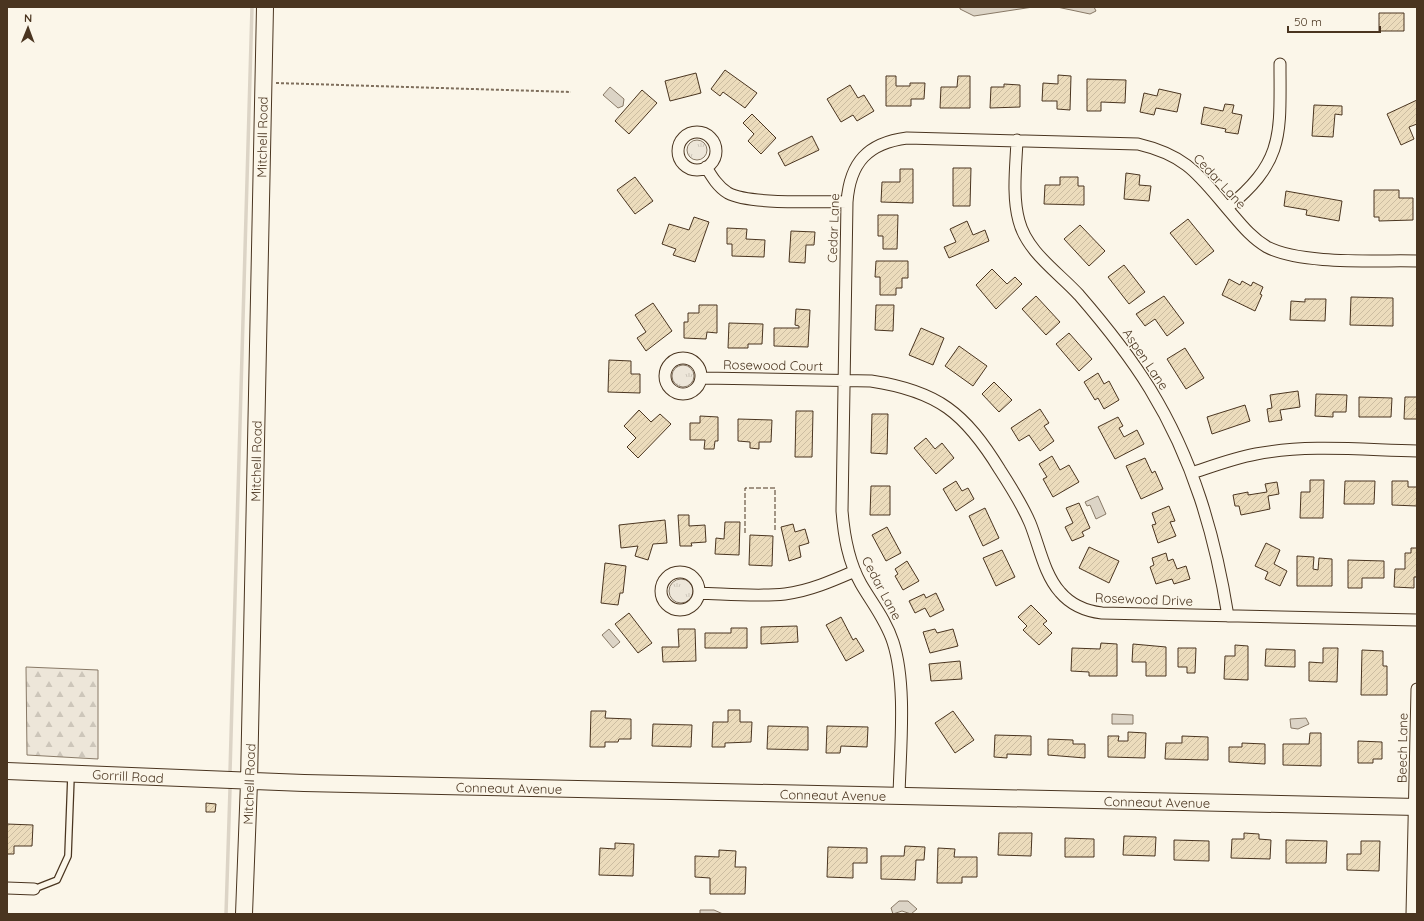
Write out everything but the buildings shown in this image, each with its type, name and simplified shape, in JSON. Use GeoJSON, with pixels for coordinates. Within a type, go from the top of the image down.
{"type":"FeatureCollection","features":[{"type":"Feature","properties":{"kind":"street","name":"Mitchell Road"},"geometry":{"type":"LineString","coordinates":[[244,914],[249,782],[265,7]]}},
{"type":"Feature","properties":{"kind":"street"},"geometry":{"type":"LineString","coordinates":[[1227,208],[1253,186],[1265,170],[1273,153],[1279,135],[1280,64]]}},
{"type":"Feature","properties":{"kind":"street","name":"Cedar Lane"},"geometry":{"type":"LineString","coordinates":[[899,796],[901,686],[898,660],[885,623],[854,572],[847,548],[842,511],[847,202],[850,178],[859,161],[873,148],[886,142],[907,138],[1138,144],[1159,148],[1186,163],[1246,230],[1259,242],[1287,255],[1340,260],[1417,261]]}},
{"type":"Feature","properties":{"kind":"street","name":"Aspen Lane"},"geometry":{"type":"LineString","coordinates":[[1017,140],[1016,202],[1022,232],[1031,246],[1108,329],[1130,359],[1173,432],[1192,473],[1211,528],[1220,565],[1228,616]]}},
{"type":"Feature","properties":{"kind":"street"},"geometry":{"type":"LineString","coordinates":[[706,167],[718,186],[728,193],[743,197],[769,200],[847,202]]}},
{"type":"Feature","properties":{"kind":"street","name":"Rosewood Court"},"geometry":{"type":"LineString","coordinates":[[702,378],[844,381]]}},
{"type":"Feature","properties":{"kind":"street","name":"Rosewood Drive"},"geometry":{"type":"LineString","coordinates":[[844,381],[871,381],[899,385],[916,391],[949,408],[963,419],[976,433],[990,453],[1016,495],[1029,522],[1054,584],[1074,605],[1083,609],[1102,613],[1417,620]]}},
{"type":"Feature","properties":{"kind":"street"},"geometry":{"type":"LineString","coordinates":[[1192,473],[1238,458],[1284,450],[1312,449],[1417,451]]}},
{"type":"Feature","properties":{"kind":"street"},"geometry":{"type":"LineString","coordinates":[[699,593],[757,595],[786,594],[813,588],[854,572]]}},
{"type":"Feature","properties":{"kind":"street","name":"Beech Lane"},"geometry":{"type":"LineString","coordinates":[[1412,914],[1416,807],[1417,689]]}},
{"type":"Feature","properties":{"kind":"street","name":"Gorrill Road"},"geometry":{"type":"LineString","coordinates":[[7,771],[249,782]]}},
{"type":"Feature","properties":{"kind":"street","name":"Conneaut Avenue"},"geometry":{"type":"LineString","coordinates":[[249,782],[1416,807]]}},
{"type":"Feature","properties":{"kind":"street"},"geometry":{"type":"LineString","coordinates":[[7,888],[34,889]]}},
{"type":"Feature","properties":{"kind":"lane"},"geometry":{"type":"LineString","coordinates":[[34,889],[57,880],[68,856],[71,774]]}},
{"type":"Feature","properties":{"kind":"path"},"geometry":{"type":"LineString","coordinates":[[264,82],[571,92]]}},
{"type":"Feature","properties":{"kind":"green space"},"geometry":{"type":"Polygon","coordinates":[[[697,140],[704,143],[707,150],[704,157],[697,160],[690,157],[687,150],[690,143],[697,140]]]}},
{"type":"Feature","properties":{"kind":"green space"},"geometry":{"type":"Polygon","coordinates":[[[683,365],[691,368],[694,376],[691,384],[683,387],[675,384],[672,376],[675,368],[683,365]]]}},
{"type":"Feature","properties":{"kind":"green space"},"geometry":{"type":"Polygon","coordinates":[[[681,579],[689,583],[693,591],[689,599],[681,603],[673,599],[669,591],[673,583],[681,579]]]}},
{"type":"Feature","properties":{"kind":"green space"},"geometry":{"type":"Polygon","coordinates":[[[26,667],[98,670],[98,759],[27,755],[26,667]]]}},
{"type":"Feature","properties":{"kind":"shaded area"},"geometry":{"type":"Polygon","coordinates":[[[960,7],[1033,7],[974,16],[960,9],[960,7]]]}},
{"type":"Feature","properties":{"kind":"shaded area"},"geometry":{"type":"Polygon","coordinates":[[[1057,7],[1094,7],[1096,11],[1090,14],[1057,7]]]}},
{"type":"Feature","properties":{"kind":"shaded area"},"geometry":{"type":"Polygon","coordinates":[[[610,87],[624,99],[623,106],[618,108],[603,95],[610,87]]]}},
{"type":"Feature","properties":{"kind":"shaded area"},"geometry":{"type":"Polygon","coordinates":[[[1098,496],[1106,514],[1096,519],[1090,505],[1087,506],[1085,502],[1098,496]]]}},
{"type":"Feature","properties":{"kind":"shaded area"},"geometry":{"type":"Polygon","coordinates":[[[609,629],[620,642],[613,648],[602,635],[609,629]]]}},
{"type":"Feature","properties":{"kind":"shaded area"},"geometry":{"type":"Polygon","coordinates":[[[1112,714],[1133,715],[1133,724],[1112,724],[1112,714]]]}},
{"type":"Feature","properties":{"kind":"shaded area"},"geometry":{"type":"Polygon","coordinates":[[[1306,718],[1309,724],[1298,729],[1291,728],[1290,719],[1306,718]]]}},
{"type":"Feature","properties":{"kind":"shaded area"},"geometry":{"type":"Polygon","coordinates":[[[899,901],[908,901],[917,909],[911,914],[902,911],[893,914],[891,908],[899,901]]]}},
{"type":"Feature","properties":{"kind":"shaded area"},"geometry":{"type":"Polygon","coordinates":[[[700,910],[714,910],[723,914],[700,914],[700,910]]]}},
{"type":"Feature","properties":{"kind":"waterway"},"geometry":{"type":"LineString","coordinates":[[230,772],[252,7]]}},
{"type":"Feature","properties":{"kind":"waterway"},"geometry":{"type":"LineString","coordinates":[[226,914],[230,789]]}},
{"type":"Feature","properties":{"kind":"fence"},"geometry":{"type":"LineString","coordinates":[[745,533],[745,488],[775,488],[775,532]]}}]}
